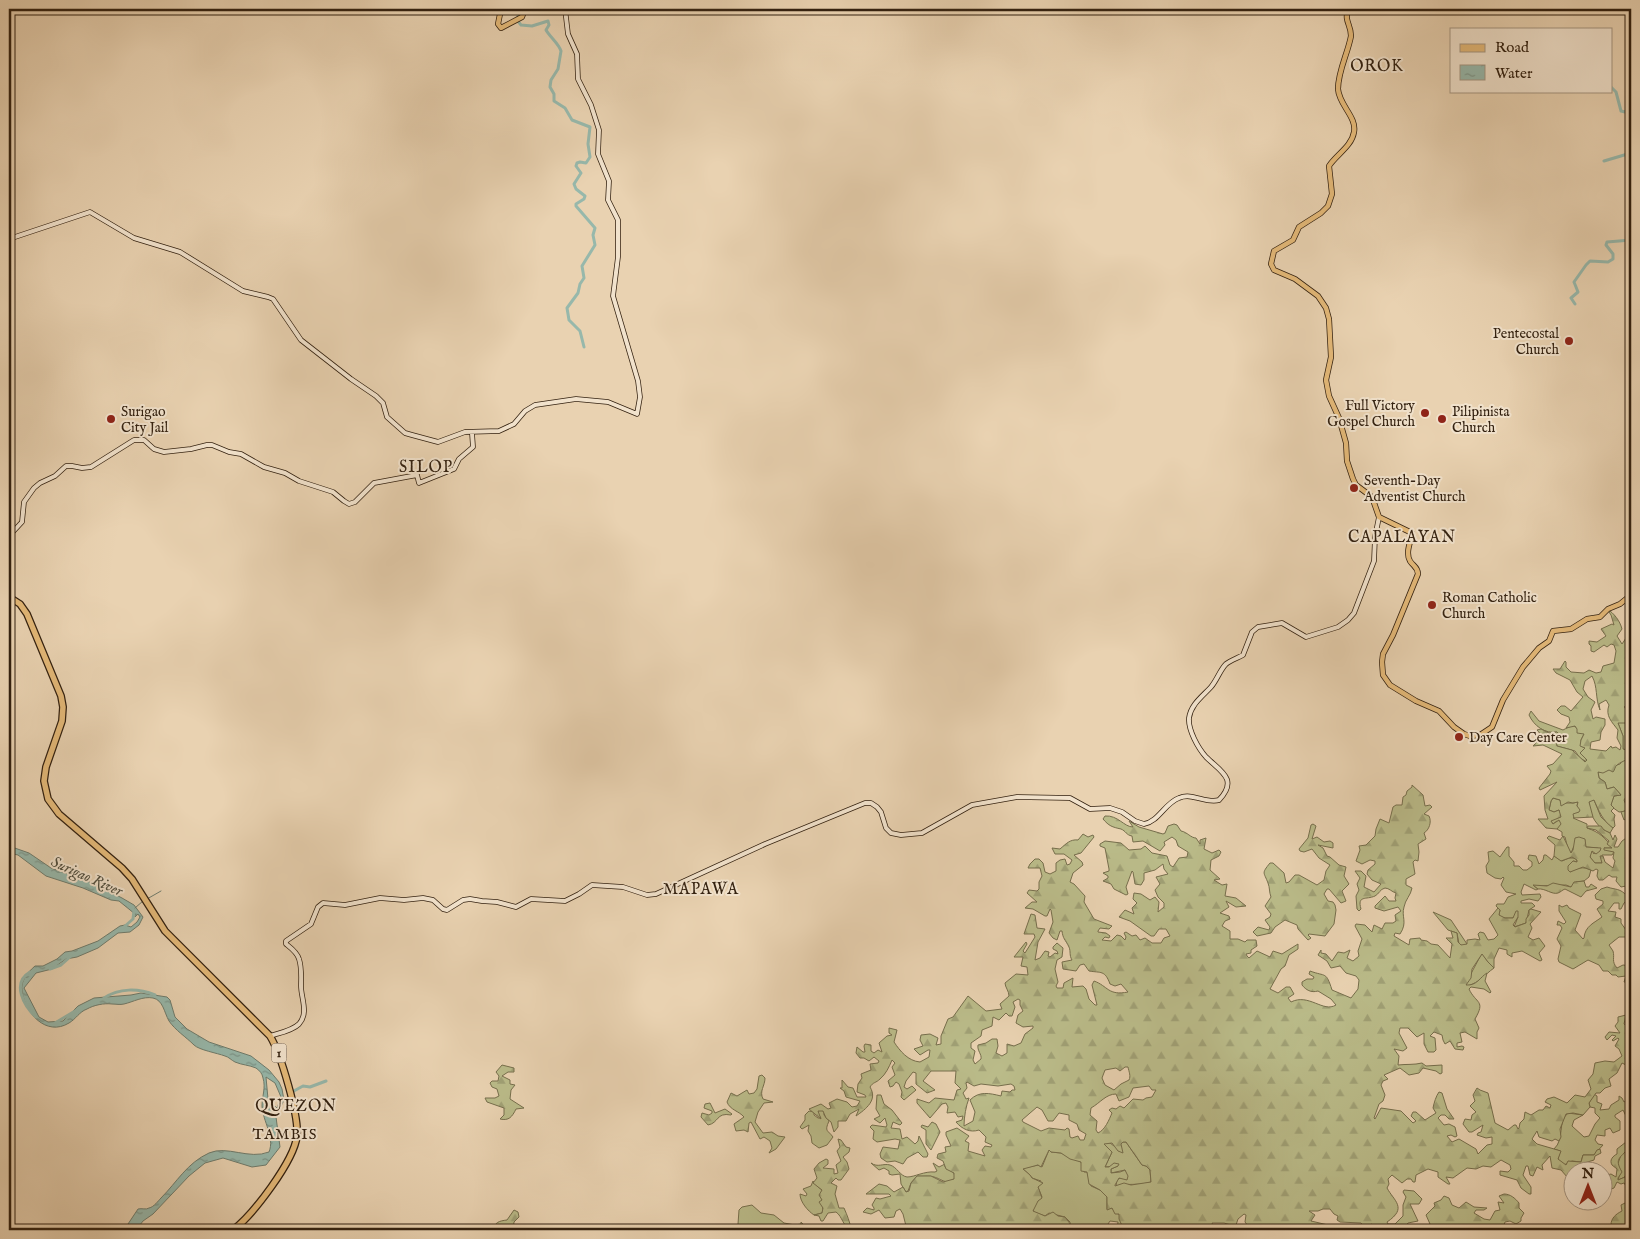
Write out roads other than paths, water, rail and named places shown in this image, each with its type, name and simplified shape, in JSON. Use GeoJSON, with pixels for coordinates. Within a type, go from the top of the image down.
{"type":"FeatureCollection","features":[{"type":"Feature","properties":{"kind":"highway","name":"1"},"geometry":{"type":"LineString","coordinates":[[9,597],[20,604],[27,614],[45,653],[62,700],[62,722],[44,776],[48,799],[59,814],[122,868],[132,879],[165,931],[270,1036],[277,1048],[297,1123],[297,1137],[292,1153],[258,1205],[233,1230]]}},
{"type":"Feature","properties":{"kind":"main road"},"geometry":{"type":"LineString","coordinates":[[501,9],[498,25],[503,28],[520,18],[525,9]]}},
{"type":"Feature","properties":{"kind":"main road"},"geometry":{"type":"LineString","coordinates":[[1348,9],[1346,19],[1351,31],[1351,38],[1338,88],[1340,97],[1354,123],[1354,134],[1349,143],[1329,166],[1332,191],[1328,206],[1300,226],[1294,240],[1274,252],[1270,264],[1276,271],[1295,279],[1318,296],[1326,308],[1329,319],[1331,357],[1326,380],[1329,396],[1340,418],[1346,443],[1347,461],[1353,479],[1356,485],[1372,497],[1382,518],[1412,533],[1408,547],[1408,556],[1419,572],[1394,635],[1383,654],[1383,676],[1390,684],[1416,700],[1439,710],[1456,729],[1467,735],[1480,734],[1492,726],[1502,702],[1523,667],[1539,648],[1549,640],[1554,631],[1569,630],[1587,619],[1600,617],[1608,609],[1620,604],[1631,595]]}},
{"type":"Feature","properties":{"kind":"street"},"geometry":{"type":"LineString","coordinates":[[9,239],[90,212],[134,238],[180,252],[243,291],[271,298],[278,304],[300,340],[350,379],[376,396],[383,403],[387,416],[405,433],[438,442],[465,432],[472,433],[506,429],[517,422],[529,408],[538,404],[576,399],[608,402],[637,414],[640,392],[638,381],[613,296],[618,257],[618,220],[608,200],[609,181],[598,154],[599,130],[591,105],[578,79],[577,54],[568,34],[565,9]]}},
{"type":"Feature","properties":{"kind":"street"},"geometry":{"type":"LineString","coordinates":[[9,536],[23,520],[24,502],[40,483],[68,466],[91,467],[138,439],[144,440],[154,449],[164,452],[212,445],[240,454],[264,467],[285,473],[298,481],[333,492],[349,504],[355,502],[376,482],[417,475],[419,483],[454,469],[457,462],[472,449],[472,433]]}},
{"type":"Feature","properties":{"kind":"street"},"geometry":{"type":"LineString","coordinates":[[270,1036],[295,1026],[302,1018],[304,1006],[299,959],[286,944],[286,941],[311,924],[318,907],[323,903],[345,906],[380,898],[406,900],[422,898],[433,900],[443,910],[447,910],[462,901],[470,899],[497,902],[516,907],[533,899],[565,901],[594,884],[620,887],[653,895],[765,844],[865,803],[870,803],[880,809],[888,830],[905,836],[922,833],[970,806],[1008,798],[1070,798],[1090,809],[1108,808],[1122,812],[1135,821],[1144,824],[1152,821],[1180,797],[1192,796],[1213,801],[1219,800],[1227,787],[1227,779],[1221,769],[1204,754],[1194,738],[1189,719],[1199,698],[1212,687],[1226,665],[1245,653],[1255,628],[1282,624],[1306,637],[1337,628],[1348,620],[1355,611],[1373,564],[1375,537],[1382,518]]}},
{"type":"Feature","properties":{"kind":"water"},"geometry":{"type":"Polygon","coordinates":[[[9,846],[29,853],[51,868],[95,884],[134,905],[143,917],[139,925],[130,932],[118,933],[98,948],[77,957],[66,959],[52,969],[36,973],[24,988],[39,1017],[48,1022],[63,1021],[78,1006],[94,998],[141,993],[167,997],[170,1000],[175,1017],[187,1029],[209,1042],[251,1056],[269,1070],[279,1082],[284,1100],[276,1117],[280,1147],[266,1165],[252,1167],[223,1158],[205,1163],[189,1176],[136,1230],[124,1230],[138,1209],[148,1209],[154,1205],[188,1167],[201,1157],[216,1151],[254,1154],[269,1152],[271,1141],[262,1106],[263,1076],[256,1068],[196,1047],[171,1024],[159,1001],[153,998],[142,998],[122,1004],[96,1005],[84,1010],[69,1023],[60,1027],[45,1025],[38,1020],[27,1007],[22,991],[23,980],[30,971],[35,966],[43,966],[57,959],[65,952],[98,941],[120,926],[131,927],[140,917],[138,914],[135,917],[135,914],[119,901],[111,900],[83,888],[46,876],[18,855],[9,853],[9,846]],[[266,1077],[268,1099],[277,1108],[281,1097],[275,1083],[266,1077]]]}},
{"type":"Feature","properties":{"kind":"waterway"},"geometry":{"type":"LineString","coordinates":[[520,9],[517,20],[521,25],[532,26],[548,21],[549,25],[546,30],[561,51],[558,69],[551,80],[550,87],[554,94],[554,101],[565,108],[572,120],[590,127],[588,144],[590,157],[586,163],[577,163],[576,166],[581,173],[574,184],[576,189],[585,196],[576,206],[595,228],[593,235],[595,245],[582,266],[584,278],[578,293],[567,308],[569,320],[580,331],[584,347]]}},
{"type":"Feature","properties":{"kind":"waterway"},"geometry":{"type":"LineString","coordinates":[[1612,88],[1616,92],[1621,111],[1625,112],[1631,107]]}},
{"type":"Feature","properties":{"kind":"waterway"},"geometry":{"type":"LineString","coordinates":[[1604,161],[1631,153]]}},
{"type":"Feature","properties":{"kind":"waterway"},"geometry":{"type":"LineString","coordinates":[[1631,179],[1628,194],[1631,196]]}},
{"type":"Feature","properties":{"kind":"waterway"},"geometry":{"type":"LineString","coordinates":[[1575,304],[1571,298],[1578,292],[1574,282],[1586,265],[1590,261],[1608,262],[1613,259],[1613,254],[1606,245],[1607,242],[1631,240]]}},
{"type":"Feature","properties":{"kind":"waterway"},"geometry":{"type":"LineString","coordinates":[[147,899],[161,891]]}},
{"type":"Feature","properties":{"kind":"waterway"},"geometry":{"type":"LineString","coordinates":[[135,908],[143,901]]}},
{"type":"Feature","properties":{"kind":"waterway","name":"Surigao River"},"geometry":{"type":"LineString","coordinates":[[124,927],[133,919],[134,911]]}},
{"type":"Feature","properties":{"kind":"waterway","name":"Surigao River"},"geometry":{"type":"LineString","coordinates":[[50,969],[61,965],[70,957]]}},
{"type":"Feature","properties":{"kind":"waterway","name":"Surigao River"},"geometry":{"type":"LineString","coordinates":[[30,972],[24,977],[20,988],[27,1007],[36,1017]]}},
{"type":"Feature","properties":{"kind":"waterway","name":"Surigao River"},"geometry":{"type":"LineString","coordinates":[[104,998],[116,992],[129,990],[155,995]]}},
{"type":"Feature","properties":{"kind":"waterway","name":"Surigao River"},"geometry":{"type":"LineString","coordinates":[[55,1023],[75,1011]]}},
{"type":"Feature","properties":{"kind":"waterway"},"geometry":{"type":"LineString","coordinates":[[292,1092],[303,1086],[310,1087],[326,1081]]}},
{"type":"Feature","properties":{"kind":"place","name":"Pentecostal Church"},"geometry":{"type":"Point","coordinates":[1569,341]}},
{"type":"Feature","properties":{"kind":"place","name":"Full Victory Gospel Church"},"geometry":{"type":"Point","coordinates":[1425,413]}},
{"type":"Feature","properties":{"kind":"place","name":"Surigao City Jail"},"geometry":{"type":"Point","coordinates":[111,419]}},
{"type":"Feature","properties":{"kind":"place","name":"Pilipinista Church"},"geometry":{"type":"Point","coordinates":[1442,419]}},
{"type":"Feature","properties":{"kind":"place","name":"Seventh-Day Adventist Church"},"geometry":{"type":"Point","coordinates":[1354,488]}},
{"type":"Feature","properties":{"kind":"place","name":"Roman Catholic Church"},"geometry":{"type":"Point","coordinates":[1432,605]}},
{"type":"Feature","properties":{"kind":"place","name":"Day Care Center"},"geometry":{"type":"Point","coordinates":[1459,737]}},
{"type":"Feature","properties":{"kind":"district","name":"OROK"},"geometry":{"type":"Point","coordinates":[1377,65]}},
{"type":"Feature","properties":{"kind":"district","name":"SILOP"},"geometry":{"type":"Point","coordinates":[426,466]}},
{"type":"Feature","properties":{"kind":"district","name":"CAPALAYAN"},"geometry":{"type":"Point","coordinates":[1402,536]}},
{"type":"Feature","properties":{"kind":"district","name":"MAPAWA"},"geometry":{"type":"Point","coordinates":[701,888]}},
{"type":"Feature","properties":{"kind":"district","name":"QUEZON"},"geometry":{"type":"Point","coordinates":[296,1105]}},
{"type":"Feature","properties":{"kind":"district","name":"TAMBIS"},"geometry":{"type":"Point","coordinates":[285,1134]}}]}
